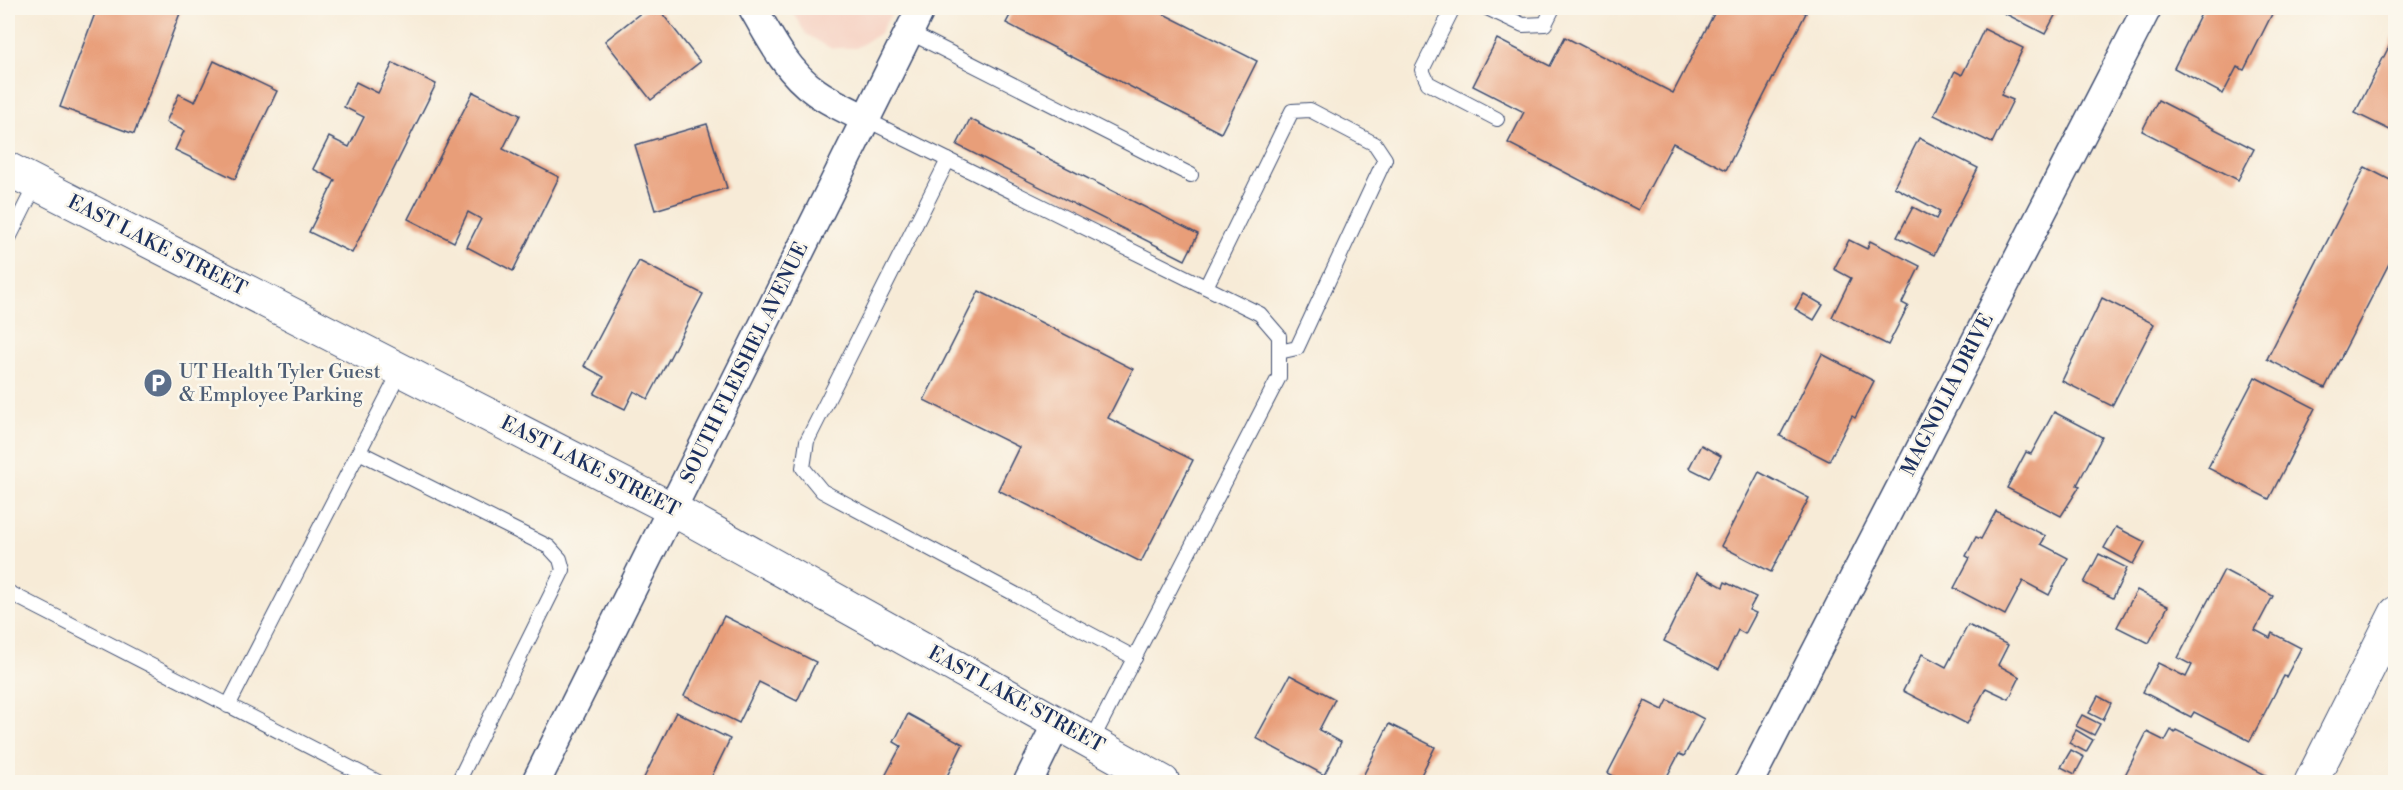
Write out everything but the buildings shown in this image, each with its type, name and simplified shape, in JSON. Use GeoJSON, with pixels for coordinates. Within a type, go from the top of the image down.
{"type":"FeatureCollection","features":[{"type":"Feature","properties":{"kind":"street"},"geometry":{"type":"LineString","coordinates":[[753,8],[773,43],[801,78],[816,92],[866,119]]}},
{"type":"Feature","properties":{"kind":"street","name":"MAGNOLIA DRIVE"},"geometry":{"type":"LineString","coordinates":[[1749,783],[2147,8]]}},
{"type":"Feature","properties":{"kind":"street","name":"SOUTH FLEISHEL AVENUE"},"geometry":{"type":"LineString","coordinates":[[536,783],[915,20]]}},
{"type":"Feature","properties":{"kind":"street","name":"EAST LAKE STREET"},"geometry":{"type":"LineString","coordinates":[[22,176],[672,509],[1163,783]]}},
{"type":"Feature","properties":{"kind":"street"},"geometry":{"type":"LineString","coordinates":[[2311,783],[2396,613]]}},
{"type":"Feature","properties":{"kind":"street"},"geometry":{"type":"LineString","coordinates":[[1028,783],[1057,723]]}},
{"type":"Feature","properties":{"kind":"lane"},"geometry":{"type":"LineString","coordinates":[[1453,8],[1422,70],[1428,83],[1497,119]]}},
{"type":"Feature","properties":{"kind":"lane"},"geometry":{"type":"LineString","coordinates":[[1487,8],[1523,25],[1545,24],[1553,8]]}},
{"type":"Feature","properties":{"kind":"lane"},"geometry":{"type":"LineString","coordinates":[[915,20],[1191,175]]}},
{"type":"Feature","properties":{"kind":"lane"},"geometry":{"type":"LineString","coordinates":[[1206,287],[1292,111],[1310,110],[1375,144],[1385,159],[1298,348],[1279,352]]}},
{"type":"Feature","properties":{"kind":"lane"},"geometry":{"type":"LineString","coordinates":[[866,119],[1260,314],[1279,336],[1279,377],[1091,742]]}},
{"type":"Feature","properties":{"kind":"lane"},"geometry":{"type":"LineString","coordinates":[[948,160],[807,441],[803,468],[822,490],[1135,657]]}},
{"type":"Feature","properties":{"kind":"lane"},"geometry":{"type":"LineString","coordinates":[[8,240],[22,176]]}},
{"type":"Feature","properties":{"kind":"lane"},"geometry":{"type":"LineString","coordinates":[[228,705],[401,370]]}},
{"type":"Feature","properties":{"kind":"lane"},"geometry":{"type":"LineString","coordinates":[[359,452],[549,548],[560,559],[563,570],[458,783]]}},
{"type":"Feature","properties":{"kind":"lane"},"geometry":{"type":"LineString","coordinates":[[8,592],[378,783]]}},
{"type":"Feature","properties":{"kind":"shaded area"},"geometry":{"type":"Polygon","coordinates":[[[790,8],[895,8],[879,34],[856,48],[830,48],[806,34],[790,8]]]}},
{"type":"Feature","properties":{"kind":"place","name":"UT Health Tyler Guest & Employee Parking"},"geometry":{"type":"Point","coordinates":[158,383]}}]}
